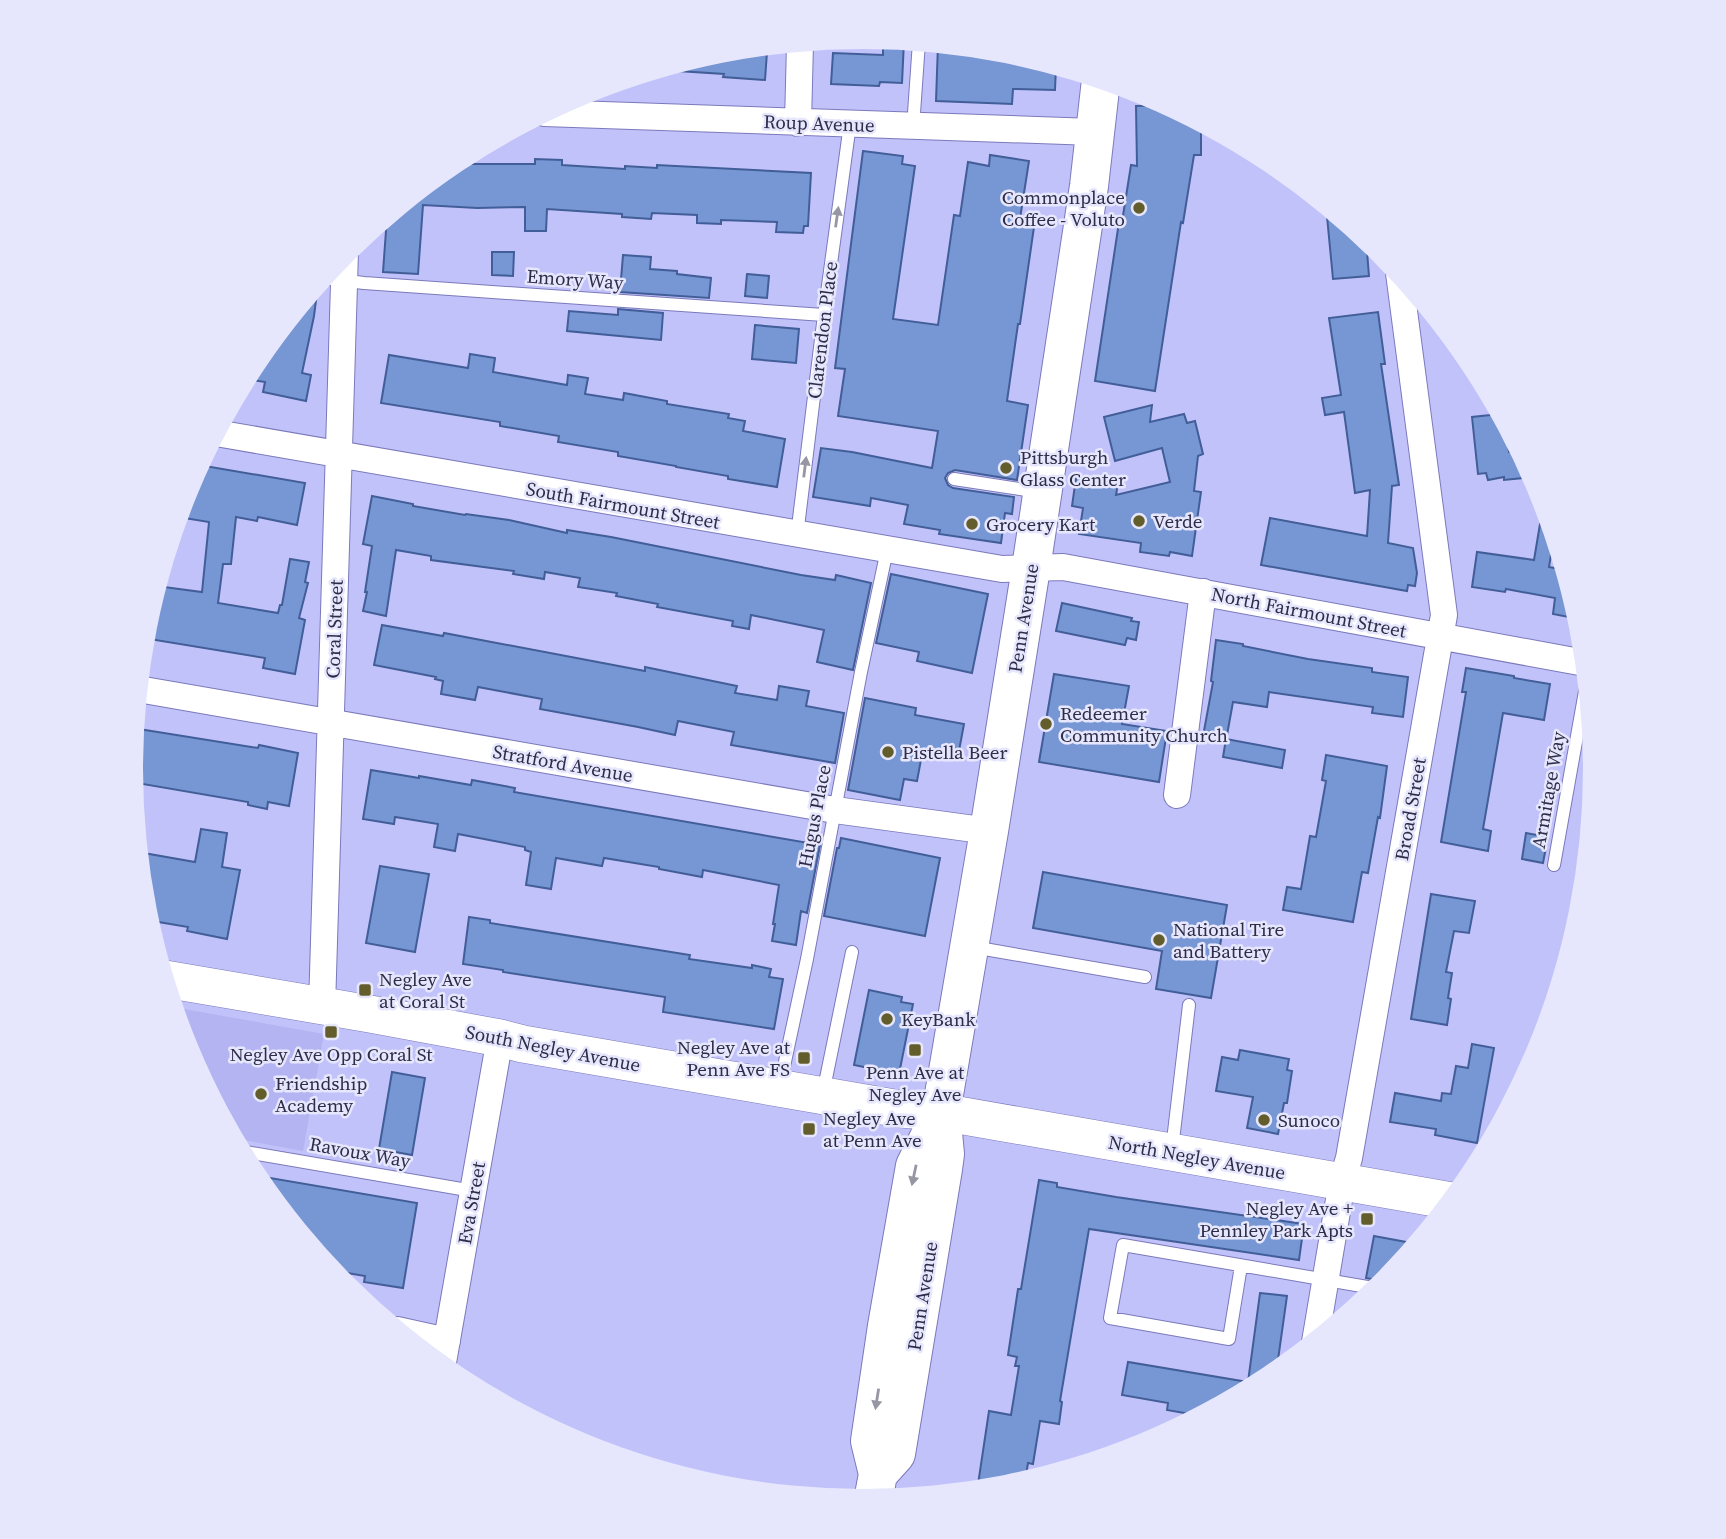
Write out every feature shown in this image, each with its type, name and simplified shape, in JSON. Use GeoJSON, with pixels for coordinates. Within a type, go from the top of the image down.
{"type":"FeatureCollection","features":[{"type":"Feature","properties":{"kind":"main road","name":"Penn Avenue"},"geometry":{"type":"LineString","coordinates":[[876,1487],[870,1441],[887,1326],[915,1166],[941,1112],[970,946],[1089,186],[1100,89]]}},
{"type":"Feature","properties":{"kind":"main road","name":"South Negley Avenue"},"geometry":{"type":"LineString","coordinates":[[175,981],[779,1089],[900,1109],[941,1112]]}},
{"type":"Feature","properties":{"kind":"main road","name":"North Negley Avenue"},"geometry":{"type":"LineString","coordinates":[[941,1112],[1441,1199]]}},
{"type":"Feature","properties":{"kind":"street"},"geometry":{"type":"LineString","coordinates":[[797,123],[800,52]]}},
{"type":"Feature","properties":{"kind":"street","name":"Roup Avenue"},"geometry":{"type":"LineString","coordinates":[[583,106],[797,123],[1094,132]]}},
{"type":"Feature","properties":{"kind":"street","name":"Coral Street"},"geometry":{"type":"LineString","coordinates":[[322,1007],[339,455],[334,281]]}},
{"type":"Feature","properties":{"kind":"street","name":"Broad Street"},"geometry":{"type":"LineString","coordinates":[[1317,1328],[1444,615],[1401,290]]}},
{"type":"Feature","properties":{"kind":"street","name":"South Fairmount Street"},"geometry":{"type":"LineString","coordinates":[[226,435],[887,550],[1002,569],[1031,568]]}},
{"type":"Feature","properties":{"kind":"street","name":"North Fairmount Street"},"geometry":{"type":"LineString","coordinates":[[1031,568],[1063,567],[1575,661]]}},
{"type":"Feature","properties":{"kind":"street"},"geometry":{"type":"LineString","coordinates":[[1177,794],[1203,592]]}},
{"type":"Feature","properties":{"kind":"street","name":"Stratford Avenue"},"geometry":{"type":"LineString","coordinates":[[147,691],[835,810],[989,831]]}},
{"type":"Feature","properties":{"kind":"street","name":"Eva Street"},"geometry":{"type":"LineString","coordinates":[[444,1356],[499,1038]]}},
{"type":"Feature","properties":{"kind":"street"},"geometry":{"type":"LineString","coordinates":[[416,1334],[447,1341]]}},
{"type":"Feature","properties":{"kind":"lane"},"geometry":{"type":"LineString","coordinates":[[913,127],[918,52]]}},
{"type":"Feature","properties":{"kind":"lane","name":"Clarendon Place"},"geometry":{"type":"LineString","coordinates":[[797,535],[850,124]]}},
{"type":"Feature","properties":{"kind":"lane","name":"Emory Way"},"geometry":{"type":"LineString","coordinates":[[335,279],[824,315]]}},
{"type":"Feature","properties":{"kind":"lane"},"geometry":{"type":"LineString","coordinates":[[954,479],[1042,493]]}},
{"type":"Feature","properties":{"kind":"lane","name":"Hugus Place"},"geometry":{"type":"LineString","coordinates":[[779,1089],[807,959],[860,672],[887,550]]}},
{"type":"Feature","properties":{"kind":"lane","name":"Armitage Way"},"geometry":{"type":"LineString","coordinates":[[1554,865],[1581,713]]}},
{"type":"Feature","properties":{"kind":"lane"},"geometry":{"type":"LineString","coordinates":[[970,946],[1145,977]]}},
{"type":"Feature","properties":{"kind":"lane"},"geometry":{"type":"LineString","coordinates":[[822,1096],[852,953]]}},
{"type":"Feature","properties":{"kind":"lane"},"geometry":{"type":"LineString","coordinates":[[1172,1153],[1189,1005]]}},
{"type":"Feature","properties":{"kind":"lane","name":"Ravoux Way"},"geometry":{"type":"LineString","coordinates":[[254,1153],[473,1191]]}},
{"type":"Feature","properties":{"kind":"lane"},"geometry":{"type":"LineString","coordinates":[[1241,1266],[1228,1339],[1110,1318],[1123,1245],[1364,1287]]}},
{"type":"Feature","properties":{"kind":"shaded area","name":"Friendship Academy"},"geometry":{"type":"Polygon","coordinates":[[[184,1009],[324,1034],[303,1151],[245,1140],[217,1088],[184,1009]]]}},
{"type":"Feature","properties":{"kind":"building"},"geometry":{"type":"Polygon","coordinates":[[[883,50],[904,51],[902,83],[880,82],[879,86],[831,84],[833,53],[883,55],[883,50]]]}},
{"type":"Feature","properties":{"kind":"building"},"geometry":{"type":"Polygon","coordinates":[[[938,53],[1004,63],[1056,76],[1055,90],[1013,89],[1012,104],[936,101],[938,53]]]}},
{"type":"Feature","properties":{"kind":"building"},"geometry":{"type":"Polygon","coordinates":[[[767,55],[765,80],[723,77],[724,74],[687,72],[767,55]]]}},
{"type":"Feature","properties":{"kind":"building"},"geometry":{"type":"Polygon","coordinates":[[[1136,106],[1143,106],[1201,134],[1201,155],[1194,155],[1183,223],[1181,222],[1155,391],[1095,381],[1119,222],[1122,222],[1131,165],[1137,166],[1136,106]]]}},
{"type":"Feature","properties":{"kind":"building"},"geometry":{"type":"Polygon","coordinates":[[[863,151],[903,156],[902,164],[915,166],[893,319],[938,325],[954,215],[960,216],[968,162],[989,166],[990,155],[1029,161],[1019,225],[1034,227],[1007,401],[1028,405],[1017,480],[955,470],[945,478],[953,488],[1014,497],[1012,514],[1005,513],[1001,543],[939,534],[940,530],[904,524],[908,505],[871,498],[870,506],[813,497],[821,448],[932,468],[938,431],[838,416],[845,369],[835,368],[863,151]]]}},
{"type":"Feature","properties":{"kind":"building"},"geometry":{"type":"Polygon","coordinates":[[[535,159],[562,160],[562,165],[625,169],[625,166],[657,168],[657,165],[811,173],[808,226],[804,226],[803,233],[776,232],[777,222],[721,220],[721,224],[697,223],[697,215],[652,213],[651,219],[622,217],[622,214],[547,209],[546,231],[525,231],[525,207],[423,205],[418,274],[383,272],[386,230],[424,198],[473,164],[535,164],[535,159]]]}},
{"type":"Feature","properties":{"kind":"building"},"geometry":{"type":"Polygon","coordinates":[[[1327,219],[1367,256],[1369,276],[1333,279],[1327,219]]]}},
{"type":"Feature","properties":{"kind":"building"},"geometry":{"type":"Polygon","coordinates":[[[492,252],[514,252],[513,276],[492,275],[492,252]]]}},
{"type":"Feature","properties":{"kind":"building"},"geometry":{"type":"Polygon","coordinates":[[[623,255],[651,257],[650,269],[711,278],[709,298],[620,292],[623,255]]]}},
{"type":"Feature","properties":{"kind":"building"},"geometry":{"type":"Polygon","coordinates":[[[747,274],[769,276],[767,298],[745,296],[747,274]]]}},
{"type":"Feature","properties":{"kind":"building"},"geometry":{"type":"Polygon","coordinates":[[[316,300],[302,373],[311,375],[306,401],[263,392],[265,382],[257,381],[316,300]]]}},
{"type":"Feature","properties":{"kind":"building"},"geometry":{"type":"Polygon","coordinates":[[[618,309],[663,313],[661,340],[567,331],[569,311],[618,315],[618,309]]]}},
{"type":"Feature","properties":{"kind":"building"},"geometry":{"type":"Polygon","coordinates":[[[1378,312],[1385,364],[1381,364],[1399,485],[1392,486],[1388,543],[1413,548],[1417,573],[1415,586],[1408,585],[1407,591],[1261,565],[1270,518],[1367,536],[1370,490],[1355,493],[1344,412],[1325,415],[1322,398],[1341,395],[1329,318],[1378,312]]]}},
{"type":"Feature","properties":{"kind":"building"},"geometry":{"type":"Polygon","coordinates":[[[755,325],[799,329],[796,363],[752,359],[755,325]]]}},
{"type":"Feature","properties":{"kind":"building"},"geometry":{"type":"Polygon","coordinates":[[[470,354],[495,358],[493,372],[567,385],[568,375],[588,378],[585,394],[623,400],[624,393],[667,401],[667,404],[729,414],[728,418],[745,421],[743,431],[785,439],[777,487],[618,456],[618,452],[558,442],[559,436],[500,426],[500,422],[381,403],[389,355],[468,368],[470,354]]]}},
{"type":"Feature","properties":{"kind":"building","name":"Verde"},"geometry":{"type":"Polygon","coordinates":[[[1152,405],[1150,422],[1184,414],[1187,423],[1195,421],[1203,454],[1198,456],[1194,491],[1201,492],[1192,556],[1170,552],[1169,556],[1140,552],[1141,543],[1079,534],[1083,508],[1072,506],[1076,478],[1118,484],[1116,495],[1170,482],[1162,448],[1115,461],[1104,417],[1152,405]]]}},
{"type":"Feature","properties":{"kind":"building"},"geometry":{"type":"Polygon","coordinates":[[[1490,415],[1522,478],[1504,480],[1504,477],[1488,480],[1486,473],[1478,474],[1472,417],[1490,415]]]}},
{"type":"Feature","properties":{"kind":"building"},"geometry":{"type":"Polygon","coordinates":[[[210,467],[305,483],[297,525],[258,517],[257,521],[236,517],[231,564],[223,564],[218,603],[278,613],[282,605],[290,559],[309,562],[305,582],[308,583],[299,618],[305,620],[295,674],[263,668],[265,658],[154,640],[166,587],[202,592],[209,522],[188,519],[210,467]]]}},
{"type":"Feature","properties":{"kind":"building"},"geometry":{"type":"Polygon","coordinates":[[[372,496],[413,506],[509,520],[567,533],[567,530],[611,537],[801,575],[835,580],[836,575],[871,583],[853,670],[817,662],[824,630],[751,615],[749,629],[732,626],[733,621],[657,607],[658,604],[616,596],[617,593],[578,587],[580,578],[545,572],[544,579],[513,574],[514,571],[431,560],[431,556],[396,550],[386,616],[363,611],[372,546],[363,544],[372,496]]]}},
{"type":"Feature","properties":{"kind":"building"},"geometry":{"type":"Polygon","coordinates":[[[1540,524],[1551,556],[1549,567],[1554,568],[1567,617],[1553,614],[1555,598],[1506,589],[1505,592],[1472,587],[1477,552],[1534,560],[1540,524]]]}},
{"type":"Feature","properties":{"kind":"building"},"geometry":{"type":"Polygon","coordinates":[[[891,574],[988,594],[972,673],[917,661],[919,652],[876,643],[891,574]]]}},
{"type":"Feature","properties":{"kind":"building"},"geometry":{"type":"Polygon","coordinates":[[[1062,603],[1132,618],[1131,621],[1139,622],[1136,640],[1127,638],[1125,645],[1056,631],[1062,603]]]}},
{"type":"Feature","properties":{"kind":"building"},"geometry":{"type":"Polygon","coordinates":[[[382,625],[443,636],[444,633],[645,671],[645,667],[737,686],[735,693],[777,700],[779,686],[809,691],[806,706],[844,713],[835,763],[731,745],[734,732],[678,721],[675,735],[540,709],[542,699],[478,687],[475,700],[441,694],[443,681],[435,679],[436,677],[374,665],[382,625]]]}},
{"type":"Feature","properties":{"kind":"building"},"geometry":{"type":"Polygon","coordinates":[[[1216,640],[1408,677],[1403,717],[1372,713],[1373,707],[1269,692],[1267,707],[1233,702],[1227,735],[1204,731],[1213,682],[1216,640]]]}},
{"type":"Feature","properties":{"kind":"building"},"geometry":{"type":"Polygon","coordinates":[[[1466,668],[1550,684],[1544,720],[1503,713],[1483,829],[1491,831],[1488,851],[1441,842],[1466,692],[1462,692],[1466,668]]]}},
{"type":"Feature","properties":{"kind":"building"},"geometry":{"type":"Polygon","coordinates":[[[1054,674],[1129,686],[1122,724],[1167,731],[1159,782],[1039,762],[1054,674]]]}},
{"type":"Feature","properties":{"kind":"building","name":"Pistella Beer"},"geometry":{"type":"Polygon","coordinates":[[[865,698],[916,708],[915,715],[964,724],[958,756],[923,749],[917,781],[904,779],[900,800],[848,790],[865,698]]]}},
{"type":"Feature","properties":{"kind":"building"},"geometry":{"type":"Polygon","coordinates":[[[144,730],[258,748],[259,745],[298,753],[289,806],[268,802],[267,809],[248,805],[248,802],[143,784],[144,730]]]}},
{"type":"Feature","properties":{"kind":"building"},"geometry":{"type":"Polygon","coordinates":[[[1226,739],[1285,750],[1282,768],[1223,757],[1226,739]]]}},
{"type":"Feature","properties":{"kind":"building"},"geometry":{"type":"Polygon","coordinates":[[[1326,755],[1387,766],[1380,818],[1378,817],[1368,873],[1362,872],[1353,922],[1283,910],[1287,887],[1301,889],[1310,836],[1316,837],[1326,781],[1322,780],[1326,755]]]}},
{"type":"Feature","properties":{"kind":"building"},"geometry":{"type":"Polygon","coordinates":[[[371,770],[471,785],[472,780],[515,788],[514,792],[820,845],[807,913],[801,911],[796,945],[772,941],[779,885],[703,870],[702,877],[604,858],[602,866],[556,858],[551,889],[526,885],[531,852],[525,850],[525,847],[458,834],[455,851],[434,847],[438,824],[395,817],[394,824],[363,819],[371,770]]]}},
{"type":"Feature","properties":{"kind":"building"},"geometry":{"type":"Polygon","coordinates":[[[201,829],[227,833],[222,867],[240,870],[227,939],[187,931],[188,927],[159,922],[148,854],[195,862],[201,829]]]}},
{"type":"Feature","properties":{"kind":"building"},"geometry":{"type":"Polygon","coordinates":[[[1526,833],[1548,837],[1543,863],[1522,859],[1526,833]]]}},
{"type":"Feature","properties":{"kind":"building"},"geometry":{"type":"Polygon","coordinates":[[[841,838],[940,858],[925,936],[824,916],[841,838]]]}},
{"type":"Feature","properties":{"kind":"building"},"geometry":{"type":"Polygon","coordinates":[[[380,866],[429,874],[415,952],[366,943],[380,866]]]}},
{"type":"Feature","properties":{"kind":"building","name":"National Tire and Battery"},"geometry":{"type":"Polygon","coordinates":[[[1043,872],[1227,905],[1211,998],[1156,989],[1162,951],[1033,928],[1043,872]]]}},
{"type":"Feature","properties":{"kind":"building"},"geometry":{"type":"Polygon","coordinates":[[[1431,894],[1475,901],[1469,933],[1454,931],[1446,972],[1452,973],[1447,1025],[1411,1019],[1431,894]]]}},
{"type":"Feature","properties":{"kind":"building"},"geometry":{"type":"Polygon","coordinates":[[[469,917],[490,920],[490,923],[690,955],[689,959],[771,969],[769,977],[783,979],[774,1029],[663,1012],[665,997],[463,964],[469,917]]]}},
{"type":"Feature","properties":{"kind":"building"},"geometry":{"type":"Polygon","coordinates":[[[869,990],[902,997],[901,1002],[913,1004],[899,1074],[854,1065],[869,990]]]}},
{"type":"Feature","properties":{"kind":"building"},"geometry":{"type":"Polygon","coordinates":[[[1472,1044],[1494,1048],[1477,1143],[1435,1135],[1436,1129],[1390,1122],[1395,1093],[1441,1101],[1442,1093],[1451,1094],[1456,1066],[1468,1068],[1472,1044]]]}},
{"type":"Feature","properties":{"kind":"building"},"geometry":{"type":"Polygon","coordinates":[[[1240,1050],[1289,1059],[1287,1070],[1292,1071],[1278,1134],[1247,1128],[1253,1097],[1216,1091],[1222,1057],[1238,1060],[1240,1050]]]}},
{"type":"Feature","properties":{"kind":"building"},"geometry":{"type":"Polygon","coordinates":[[[392,1072],[425,1078],[412,1155],[379,1149],[392,1072]]]}},
{"type":"Feature","properties":{"kind":"building"},"geometry":{"type":"Polygon","coordinates":[[[270,1178],[417,1203],[403,1288],[364,1282],[365,1276],[348,1273],[321,1245],[270,1178]]]}},
{"type":"Feature","properties":{"kind":"building"},"geometry":{"type":"Polygon","coordinates":[[[1039,1180],[1057,1183],[1057,1187],[1116,1197],[1304,1224],[1299,1260],[1089,1229],[1060,1401],[1059,1424],[1040,1421],[1033,1464],[1028,1463],[1027,1470],[979,1480],[989,1411],[1011,1415],[1019,1366],[1015,1366],[1017,1357],[1008,1355],[1018,1289],[1021,1289],[1039,1180]]]}},
{"type":"Feature","properties":{"kind":"building"},"geometry":{"type":"Polygon","coordinates":[[[1374,1236],[1407,1242],[1372,1279],[1366,1278],[1374,1236]]]}},
{"type":"Feature","properties":{"kind":"building"},"geometry":{"type":"Polygon","coordinates":[[[1260,1293],[1287,1296],[1278,1358],[1249,1378],[1260,1293]]]}},
{"type":"Feature","properties":{"kind":"building"},"geometry":{"type":"Polygon","coordinates":[[[1128,1362],[1243,1381],[1187,1413],[1167,1410],[1168,1403],[1122,1395],[1128,1362]]]}},
{"type":"Feature","properties":{"kind":"place","name":"Commonplace Coffee - Voluto"},"geometry":{"type":"Point","coordinates":[1139,208]}},
{"type":"Feature","properties":{"kind":"place","name":"Pittsburgh Glass Center"},"geometry":{"type":"Point","coordinates":[1006,468]}},
{"type":"Feature","properties":{"kind":"place","name":"Verde"},"geometry":{"type":"Point","coordinates":[1139,521]}},
{"type":"Feature","properties":{"kind":"place","name":"Grocery Kart"},"geometry":{"type":"Point","coordinates":[972,524]}},
{"type":"Feature","properties":{"kind":"place","name":"Redeemer Community Church"},"geometry":{"type":"Point","coordinates":[1046,724]}},
{"type":"Feature","properties":{"kind":"place","name":"Pistella Beer"},"geometry":{"type":"Point","coordinates":[888,752]}},
{"type":"Feature","properties":{"kind":"place","name":"National Tire and Battery"},"geometry":{"type":"Point","coordinates":[1159,940]}},
{"type":"Feature","properties":{"kind":"place","name":"Negley Ave at Coral St"},"geometry":{"type":"Point","coordinates":[365,990]}},
{"type":"Feature","properties":{"kind":"place","name":"KeyBank"},"geometry":{"type":"Point","coordinates":[887,1019]}},
{"type":"Feature","properties":{"kind":"place","name":"Negley Ave Opp Coral St"},"geometry":{"type":"Point","coordinates":[331,1032]}},
{"type":"Feature","properties":{"kind":"place","name":"Penn Ave at Negley Ave"},"geometry":{"type":"Point","coordinates":[915,1050]}},
{"type":"Feature","properties":{"kind":"place","name":"Negley Ave at Penn Ave FS"},"geometry":{"type":"Point","coordinates":[804,1058]}},
{"type":"Feature","properties":{"kind":"place","name":"Friendship Academy"},"geometry":{"type":"Point","coordinates":[261,1094]}},
{"type":"Feature","properties":{"kind":"place","name":"Sunoco"},"geometry":{"type":"Point","coordinates":[1264,1120]}},
{"type":"Feature","properties":{"kind":"place","name":"Negley Ave at Penn Ave"},"geometry":{"type":"Point","coordinates":[809,1129]}},
{"type":"Feature","properties":{"kind":"place","name":"Negley Ave + Pennley Park Apts"},"geometry":{"type":"Point","coordinates":[1367,1219]}}]}
